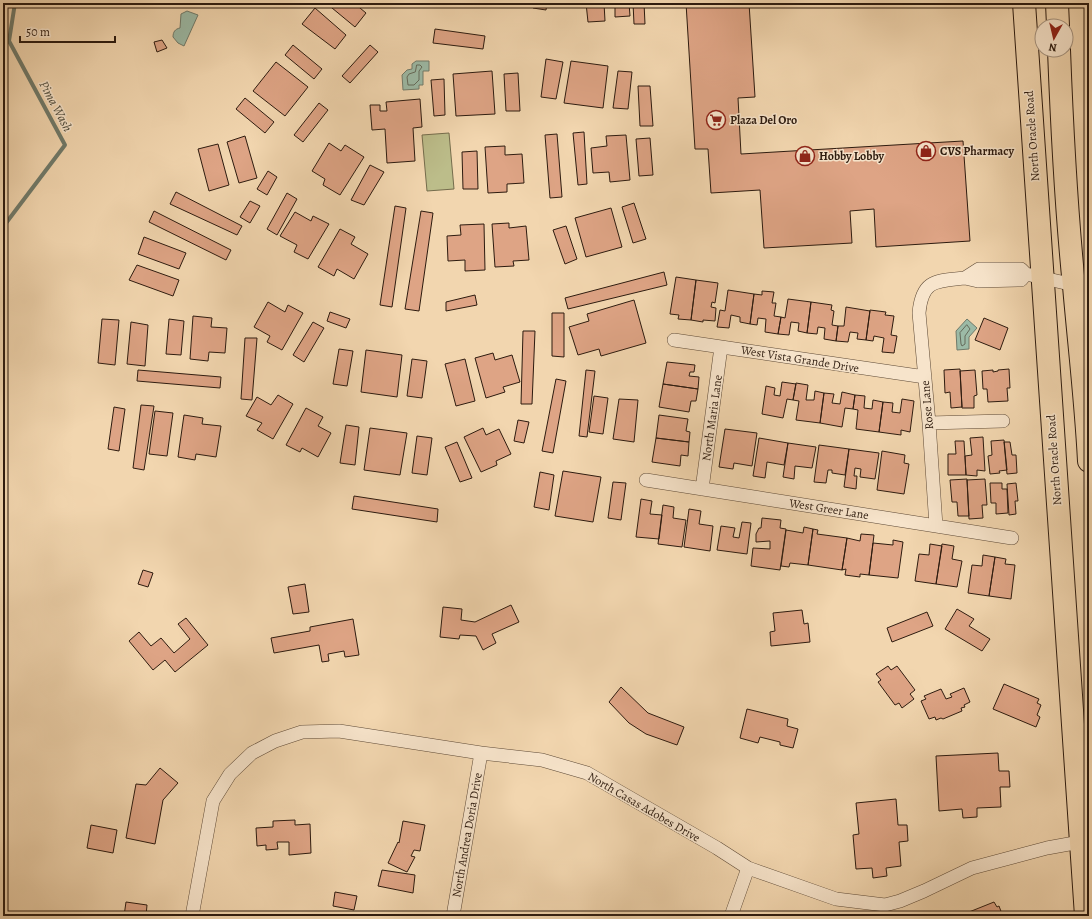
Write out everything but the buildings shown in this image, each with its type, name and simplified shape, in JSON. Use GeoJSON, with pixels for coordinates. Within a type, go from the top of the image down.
{"type":"FeatureCollection","features":[{"type":"Feature","properties":{"kind":"highway","name":"North Oracle Road"},"geometry":{"type":"LineString","coordinates":[[1024,3],[1034,276],[1081,740],[1086,916]]}},
{"type":"Feature","properties":{"kind":"highway"},"geometry":{"type":"LineString","coordinates":[[1057,3],[1058,18]]}},
{"type":"Feature","properties":{"kind":"highway"},"geometry":{"type":"LineString","coordinates":[[1059,58],[1062,129],[1074,285],[1086,406],[1089,461]]}},
{"type":"Feature","properties":{"kind":"street","name":"Rose Lane"},"geometry":{"type":"LineString","coordinates":[[936,526],[929,423],[918,313],[922,293],[939,280],[965,278],[979,269],[1021,269],[1034,276]]}},
{"type":"Feature","properties":{"kind":"street"},"geometry":{"type":"LineString","coordinates":[[1034,276],[1074,285]]}},
{"type":"Feature","properties":{"kind":"street","name":"West Vista Grande Drive"},"geometry":{"type":"LineString","coordinates":[[674,340],[925,377]]}},
{"type":"Feature","properties":{"kind":"street","name":"North Maria Lane"},"geometry":{"type":"LineString","coordinates":[[702,489],[721,347]]}},
{"type":"Feature","properties":{"kind":"street"},"geometry":{"type":"LineString","coordinates":[[929,423],[1003,422]]}},
{"type":"Feature","properties":{"kind":"street","name":"West Greer Lane"},"geometry":{"type":"LineString","coordinates":[[646,480],[1012,538]]}},
{"type":"Feature","properties":{"kind":"street","name":"North Casas Adobes Drive"},"geometry":{"type":"LineString","coordinates":[[192,916],[213,801],[230,774],[252,753],[274,741],[302,732],[338,730],[481,753],[542,760],[587,773],[717,848],[748,868],[836,899],[885,905],[900,901],[924,891],[972,868],[1047,848],[1085,842]]}},
{"type":"Feature","properties":{"kind":"street","name":"North Andrea Doria Drive"},"geometry":{"type":"LineString","coordinates":[[453,916],[481,753]]}},
{"type":"Feature","properties":{"kind":"street"},"geometry":{"type":"LineString","coordinates":[[730,916],[748,868]]}},
{"type":"Feature","properties":{"kind":"green space"},"geometry":{"type":"Polygon","coordinates":[[[449,133],[454,189],[427,191],[422,135],[449,133]]]}},
{"type":"Feature","properties":{"kind":"water"},"geometry":{"type":"Polygon","coordinates":[[[187,11],[198,15],[184,46],[178,43],[173,35],[176,30],[180,28],[181,14],[187,11]]]}},
{"type":"Feature","properties":{"kind":"water"},"geometry":{"type":"Polygon","coordinates":[[[416,61],[429,61],[429,71],[423,71],[423,85],[419,85],[419,89],[403,90],[402,75],[407,70],[412,69],[412,64],[416,61]]]}},
{"type":"Feature","properties":{"kind":"water"},"geometry":{"type":"Polygon","coordinates":[[[967,319],[977,328],[969,337],[969,349],[957,350],[956,331],[967,319]]]}},
{"type":"Feature","properties":{"kind":"waterway","name":"Pima Wash"},"geometry":{"type":"LineString","coordinates":[[3,227],[65,145],[9,41],[15,3]]}},
{"type":"Feature","properties":{"kind":"waterway","name":"Pima Wash"},"geometry":{"type":"LineString","coordinates":[[3,44],[9,41]]}},
{"type":"Feature","properties":{"kind":"place","name":"Plaza Del Oro"},"geometry":{"type":"Point","coordinates":[716,120]}},
{"type":"Feature","properties":{"kind":"place","name":"CVS Pharmacy"},"geometry":{"type":"Point","coordinates":[926,151]}},
{"type":"Feature","properties":{"kind":"place","name":"Hobby Lobby"},"geometry":{"type":"Point","coordinates":[805,156]}}]}
